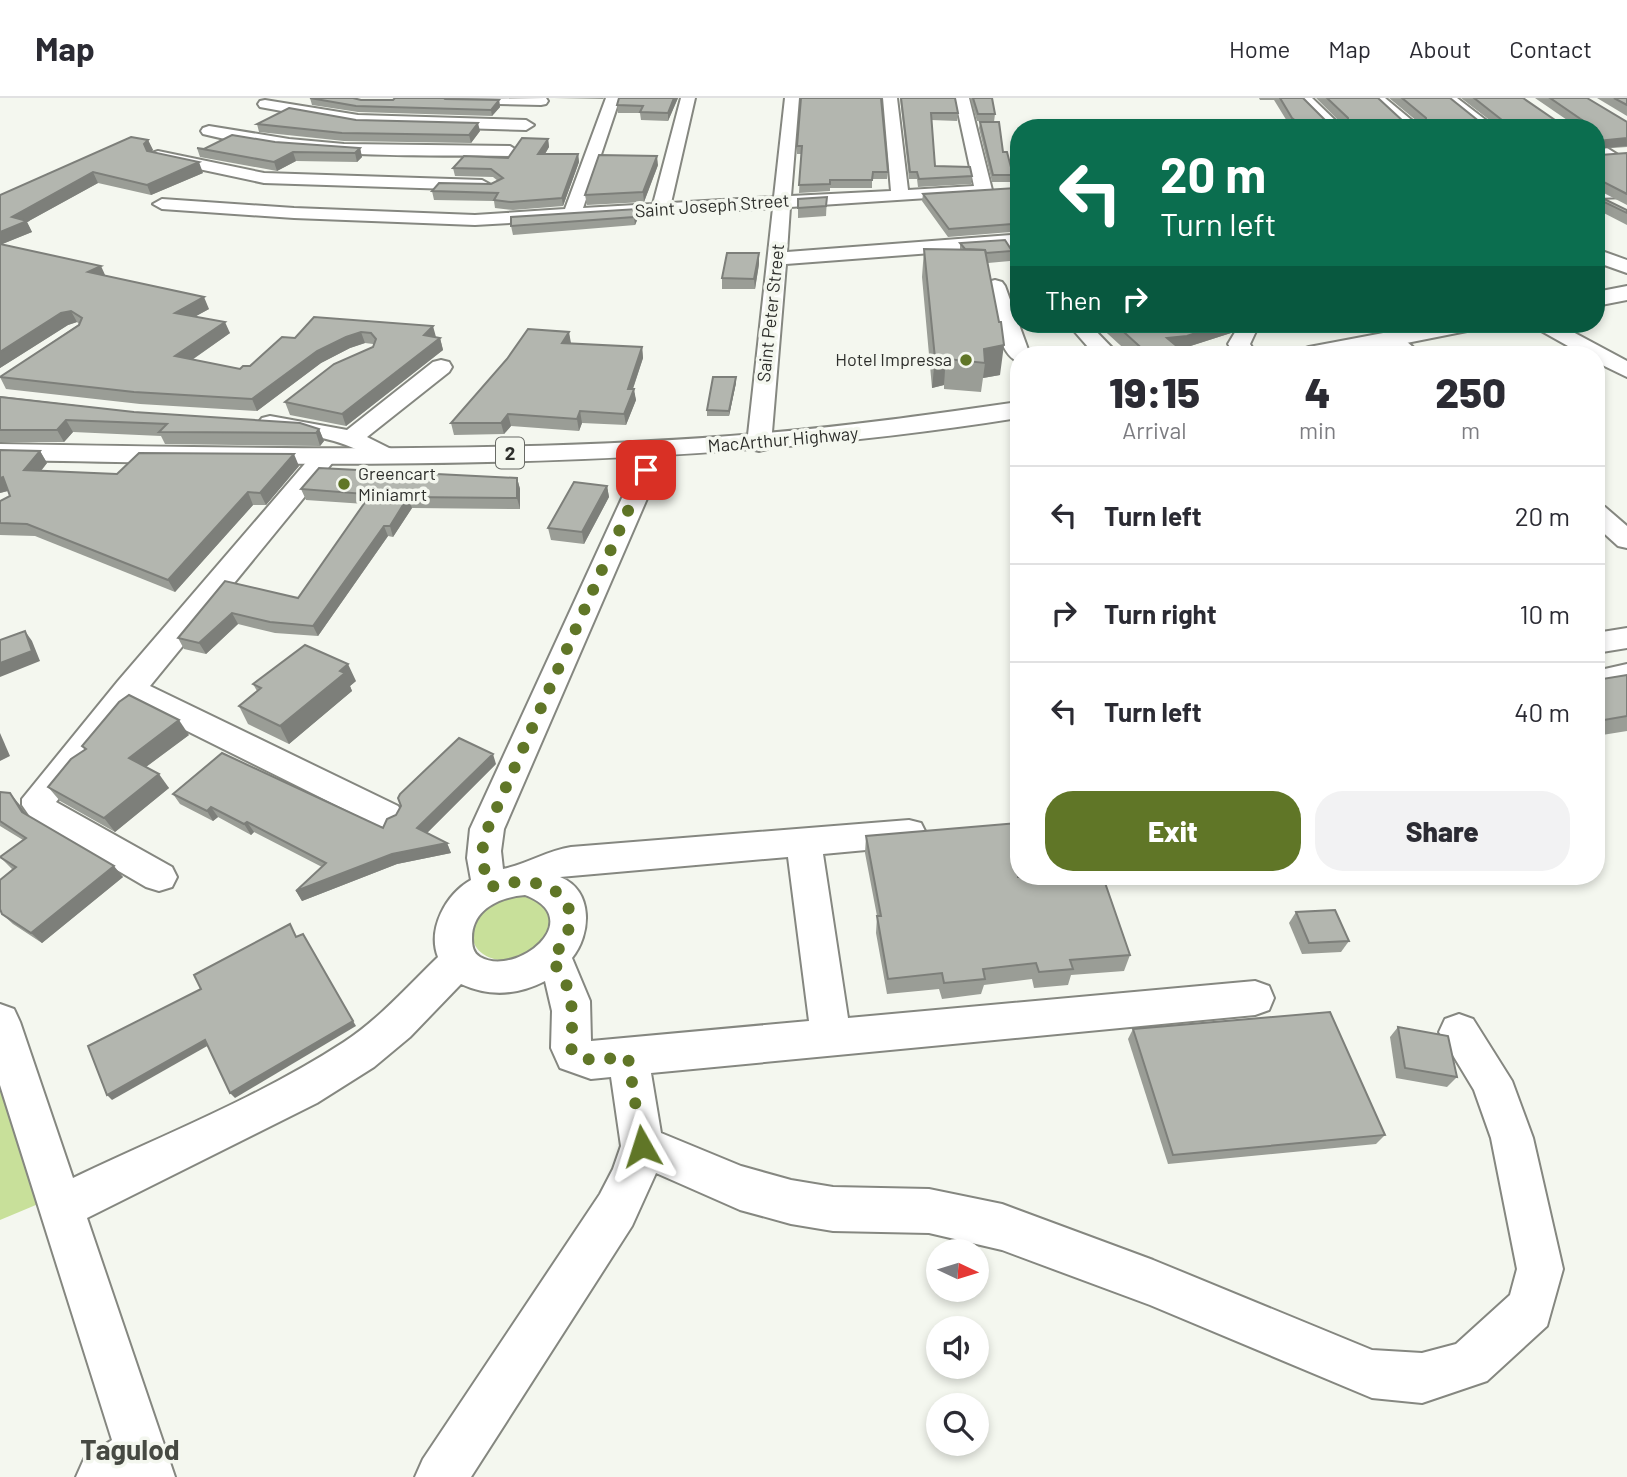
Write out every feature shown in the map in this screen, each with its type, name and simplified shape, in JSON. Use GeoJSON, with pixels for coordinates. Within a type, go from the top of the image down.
{"type":"FeatureCollection","features":[{"type":"Feature","properties":{"kind":"highway"},"geometry":{"type":"LineString","coordinates":[[1605,297],[1627,293]]}},
{"type":"Feature","properties":{"kind":"highway"},"geometry":{"type":"LineString","coordinates":[[1352,346],[1418,333]]}},
{"type":"Feature","properties":{"kind":"highway","name":"MacArthur Highway"},"geometry":{"type":"LineString","coordinates":[[0,452],[324,457],[656,450],[759,444],[904,429],[1010,411]]}},
{"type":"Feature","properties":{"kind":"street"},"geometry":{"type":"LineString","coordinates":[[281,98],[259,107],[358,120],[526,125]]}},
{"type":"Feature","properties":{"kind":"street"},"geometry":{"type":"LineString","coordinates":[[572,215],[614,98]]}},
{"type":"Feature","properties":{"kind":"street"},"geometry":{"type":"LineString","coordinates":[[660,211],[688,98]]}},
{"type":"Feature","properties":{"kind":"street","name":"Saint Peter Street"},"geometry":{"type":"LineString","coordinates":[[759,444],[792,98]]}},
{"type":"Feature","properties":{"kind":"street"},"geometry":{"type":"LineString","coordinates":[[890,98],[900,195]]}},
{"type":"Feature","properties":{"kind":"street","name":"Saint Joseph Street"},"geometry":{"type":"LineString","coordinates":[[221,171],[162,204],[294,213],[475,220],[990,190],[962,98]]}},
{"type":"Feature","properties":{"kind":"street"},"geometry":{"type":"LineString","coordinates":[[1303,98],[1325,119]]}},
{"type":"Feature","properties":{"kind":"street"},"geometry":{"type":"LineString","coordinates":[[1376,98],[1402,119]]}},
{"type":"Feature","properties":{"kind":"street"},"geometry":{"type":"LineString","coordinates":[[1448,98],[1477,119]]}},
{"type":"Feature","properties":{"kind":"street"},"geometry":{"type":"LineString","coordinates":[[439,99],[542,100]]}},
{"type":"Feature","properties":{"kind":"street"},"geometry":{"type":"LineString","coordinates":[[475,220],[501,168],[542,100]]}},
{"type":"Feature","properties":{"kind":"street"},"geometry":{"type":"LineString","coordinates":[[231,121],[160,152],[158,156],[264,178],[501,168]]}},
{"type":"Feature","properties":{"kind":"street"},"geometry":{"type":"LineString","coordinates":[[197,136],[344,149],[501,168]]}},
{"type":"Feature","properties":{"kind":"street"},"geometry":{"type":"LineString","coordinates":[[1605,194],[1627,192]]}},
{"type":"Feature","properties":{"kind":"street"},"geometry":{"type":"LineString","coordinates":[[1605,201],[1617,210]]}},
{"type":"Feature","properties":{"kind":"street"},"geometry":{"type":"LineString","coordinates":[[776,259],[1010,240]]}},
{"type":"Feature","properties":{"kind":"street"},"geometry":{"type":"LineString","coordinates":[[1605,258],[1627,267]]}},
{"type":"Feature","properties":{"kind":"street"},"geometry":{"type":"LineString","coordinates":[[995,286],[1014,346]]}},
{"type":"Feature","properties":{"kind":"street"},"geometry":{"type":"LineString","coordinates":[[1559,333],[1583,346]]}},
{"type":"Feature","properties":{"kind":"street"},"geometry":{"type":"LineString","coordinates":[[1391,338],[1400,346]]}},
{"type":"Feature","properties":{"kind":"street"},"geometry":{"type":"LineString","coordinates":[[1605,358],[1627,370]]}},
{"type":"Feature","properties":{"kind":"street"},"geometry":{"type":"LineString","coordinates":[[351,438],[441,368]]}},
{"type":"Feature","properties":{"kind":"street"},"geometry":{"type":"LineString","coordinates":[[289,402],[255,422],[325,429],[351,438],[384,456]]}},
{"type":"Feature","properties":{"kind":"street"},"geometry":{"type":"LineString","coordinates":[[656,450],[487,830],[482,851],[484,868],[508,883],[542,883],[556,891],[565,901],[570,915],[569,930],[563,945],[551,959],[533,971],[513,977],[492,978],[473,972],[459,961],[453,946],[453,929],[461,912],[474,897],[508,883],[553,864],[938,831]]}},
{"type":"Feature","properties":{"kind":"street"},"geometry":{"type":"LineString","coordinates":[[159,877],[45,812],[38,799],[324,457]]}},
{"type":"Feature","properties":{"kind":"street"},"geometry":{"type":"LineString","coordinates":[[1605,520],[1627,540]]}},
{"type":"Feature","properties":{"kind":"street"},"geometry":{"type":"LineString","coordinates":[[1605,642],[1627,638]]}},
{"type":"Feature","properties":{"kind":"street"},"geometry":{"type":"LineString","coordinates":[[1605,680],[1627,674]]}},
{"type":"Feature","properties":{"kind":"street"},"geometry":{"type":"LineString","coordinates":[[130,688],[386,815]]}},
{"type":"Feature","properties":{"kind":"street"},"geometry":{"type":"LineString","coordinates":[[804,843],[831,1038]]}},
{"type":"Feature","properties":{"kind":"street"},"geometry":{"type":"LineString","coordinates":[[551,959],[565,978],[571,993],[571,1048],[574,1055],[591,1060],[1255,998]]}},
{"type":"Feature","properties":{"kind":"street"},"geometry":{"type":"LineString","coordinates":[[60,1208],[302,1089],[360,1054],[396,1024],[459,961]]}},
{"type":"Feature","properties":{"kind":"street"},"geometry":{"type":"LineString","coordinates":[[0,1021],[60,1208],[131,1468]]}},
{"type":"Feature","properties":{"kind":"street"},"geometry":{"type":"LineString","coordinates":[[642,1146],[740,1188],[791,1202],[833,1209],[929,1211],[1002,1227],[1153,1283],[1372,1374],[1422,1378],[1469,1364],[1530,1309],[1540,1269],[1512,1138],[1491,1081],[1459,1032]]}},
{"type":"Feature","properties":{"kind":"street"},"geometry":{"type":"LineString","coordinates":[[441,1477],[616,1210],[633,1176],[642,1146],[628,1057]]}},
{"type":"Feature","properties":{"kind":"green space"},"geometry":{"type":"Polygon","coordinates":[[[520,894],[532,896],[550,909],[552,931],[523,959],[497,960],[487,957],[475,944],[472,936],[477,917],[493,902],[520,894]]]}},
{"type":"Feature","properties":{"kind":"green space"},"geometry":{"type":"Polygon","coordinates":[[[0,1064],[43,1202],[0,1220],[0,1064]]]}},
{"type":"Feature","properties":{"kind":"building"},"geometry":{"type":"Polygon","coordinates":[[[310,98],[499,100],[491,110],[356,106],[310,98]]]}},
{"type":"Feature","properties":{"kind":"building"},"geometry":{"type":"Polygon","coordinates":[[[619,98],[674,98],[668,113],[640,112],[643,106],[617,105],[619,98]]]}},
{"type":"Feature","properties":{"kind":"building"},"geometry":{"type":"Polygon","coordinates":[[[801,98],[881,98],[888,172],[873,172],[872,180],[830,180],[830,184],[799,185],[802,146],[797,146],[801,98]]]}},
{"type":"Feature","properties":{"kind":"building"},"geometry":{"type":"Polygon","coordinates":[[[901,98],[955,98],[958,113],[931,113],[935,166],[970,167],[972,176],[919,179],[917,172],[910,172],[901,98]]]}},
{"type":"Feature","properties":{"kind":"building"},"geometry":{"type":"Polygon","coordinates":[[[973,98],[992,98],[995,114],[978,114],[973,98]]]}},
{"type":"Feature","properties":{"kind":"building"},"geometry":{"type":"Polygon","coordinates":[[[1280,98],[1303,98],[1324,119],[1293,119],[1280,98]]]}},
{"type":"Feature","properties":{"kind":"building"},"geometry":{"type":"Polygon","coordinates":[[[1327,98],[1378,98],[1401,119],[1348,119],[1327,98]]]}},
{"type":"Feature","properties":{"kind":"building"},"geometry":{"type":"Polygon","coordinates":[[[1402,98],[1450,98],[1476,119],[1426,119],[1402,98]]]}},
{"type":"Feature","properties":{"kind":"building"},"geometry":{"type":"Polygon","coordinates":[[[1474,98],[1523,98],[1554,119],[1501,119],[1474,98]]]}},
{"type":"Feature","properties":{"kind":"building"},"geometry":{"type":"Polygon","coordinates":[[[1550,98],[1587,98],[1627,122],[1627,138],[1605,140],[1605,119],[1581,119],[1550,98]]]}},
{"type":"Feature","properties":{"kind":"building"},"geometry":{"type":"Polygon","coordinates":[[[1614,98],[1627,98],[1627,105],[1614,98]]]}},
{"type":"Feature","properties":{"kind":"building"},"geometry":{"type":"Polygon","coordinates":[[[289,108],[356,120],[478,123],[469,135],[342,133],[257,124],[289,108]]]}},
{"type":"Feature","properties":{"kind":"building"},"geometry":{"type":"Polygon","coordinates":[[[980,122],[999,122],[1003,152],[1007,152],[1010,164],[1010,175],[993,175],[980,122]]]}},
{"type":"Feature","properties":{"kind":"building"},"geometry":{"type":"Polygon","coordinates":[[[232,135],[275,142],[360,148],[355,153],[293,152],[274,162],[197,148],[204,149],[232,135]]]}},
{"type":"Feature","properties":{"kind":"building"},"geometry":{"type":"Polygon","coordinates":[[[131,137],[148,140],[144,144],[147,151],[199,162],[147,185],[93,172],[12,217],[27,221],[0,232],[0,195],[131,137]]]}},
{"type":"Feature","properties":{"kind":"building"},"geometry":{"type":"Polygon","coordinates":[[[522,138],[548,139],[538,154],[578,154],[562,198],[511,202],[494,200],[498,193],[432,191],[439,183],[491,184],[503,178],[491,169],[453,168],[464,156],[508,158],[522,138]]]}},
{"type":"Feature","properties":{"kind":"building"},"geometry":{"type":"Polygon","coordinates":[[[1627,153],[1627,194],[1605,183],[1605,155],[1627,153]]]}},
{"type":"Feature","properties":{"kind":"building"},"geometry":{"type":"Polygon","coordinates":[[[599,155],[657,156],[643,192],[585,195],[599,155]]]}},
{"type":"Feature","properties":{"kind":"building"},"geometry":{"type":"Polygon","coordinates":[[[1010,188],[1010,224],[949,229],[923,194],[1010,188]]]}},
{"type":"Feature","properties":{"kind":"building"},"geometry":{"type":"Polygon","coordinates":[[[827,197],[826,206],[798,208],[798,199],[827,197]]]}},
{"type":"Feature","properties":{"kind":"building"},"geometry":{"type":"Polygon","coordinates":[[[1605,199],[1627,210],[1627,213],[1605,202],[1605,199]]]}},
{"type":"Feature","properties":{"kind":"building"},"geometry":{"type":"Polygon","coordinates":[[[637,209],[634,217],[511,226],[511,217],[637,209]]]}},
{"type":"Feature","properties":{"kind":"building"},"geometry":{"type":"Polygon","coordinates":[[[1005,240],[1010,251],[986,253],[985,250],[965,249],[960,243],[1005,240]]]}},
{"type":"Feature","properties":{"kind":"building"},"geometry":{"type":"Polygon","coordinates":[[[0,244],[101,266],[88,272],[204,297],[175,313],[225,322],[175,356],[240,369],[250,366],[282,337],[295,338],[314,317],[433,326],[424,335],[440,338],[342,414],[285,402],[334,364],[373,347],[376,339],[371,333],[361,332],[346,337],[317,351],[252,399],[134,392],[0,377],[79,325],[82,318],[71,311],[61,313],[0,352],[0,244]]]}},
{"type":"Feature","properties":{"kind":"building"},"geometry":{"type":"Polygon","coordinates":[[[924,249],[985,250],[1004,345],[984,349],[985,363],[947,359],[946,356],[935,358],[924,249]]]}},
{"type":"Feature","properties":{"kind":"building"},"geometry":{"type":"Polygon","coordinates":[[[727,253],[759,253],[754,279],[722,278],[727,253]]]}},
{"type":"Feature","properties":{"kind":"building"},"geometry":{"type":"Polygon","coordinates":[[[528,329],[569,332],[562,343],[642,347],[628,389],[634,389],[624,414],[580,411],[577,419],[508,414],[501,423],[451,423],[507,359],[528,329]]]}},
{"type":"Feature","properties":{"kind":"building"},"geometry":{"type":"Polygon","coordinates":[[[1125,333],[1196,333],[1167,338],[1177,346],[1139,346],[1125,333]]]}},
{"type":"Feature","properties":{"kind":"building"},"geometry":{"type":"Polygon","coordinates":[[[713,377],[736,377],[729,411],[707,410],[713,377]]]}},
{"type":"Feature","properties":{"kind":"building"},"geometry":{"type":"Polygon","coordinates":[[[0,397],[134,412],[300,423],[319,429],[316,433],[159,432],[167,424],[66,420],[57,430],[0,430],[0,397]]]}},
{"type":"Feature","properties":{"kind":"building"},"geometry":{"type":"Polygon","coordinates":[[[0,450],[40,451],[24,470],[117,474],[139,453],[294,454],[260,493],[248,492],[168,580],[27,524],[0,523],[0,501],[10,496],[3,477],[0,478],[0,450]]]}},
{"type":"Feature","properties":{"kind":"building"},"geometry":{"type":"Polygon","coordinates":[[[319,468],[517,478],[517,498],[408,497],[390,526],[384,526],[313,626],[270,622],[232,613],[199,643],[178,638],[225,581],[298,598],[368,498],[363,498],[366,494],[301,489],[319,468]]]}},
{"type":"Feature","properties":{"kind":"building"},"geometry":{"type":"Polygon","coordinates":[[[574,482],[607,486],[582,532],[548,528],[574,482]]]}},
{"type":"Feature","properties":{"kind":"building"},"geometry":{"type":"Polygon","coordinates":[[[25,631],[32,651],[0,663],[0,640],[25,631]]]}},
{"type":"Feature","properties":{"kind":"building"},"geometry":{"type":"Polygon","coordinates":[[[305,645],[348,664],[340,671],[345,673],[280,726],[239,706],[261,688],[253,684],[305,645]]]}},
{"type":"Feature","properties":{"kind":"building"},"geometry":{"type":"Polygon","coordinates":[[[1627,675],[1627,716],[1605,720],[1605,679],[1627,675]]]}},
{"type":"Feature","properties":{"kind":"building"},"geometry":{"type":"Polygon","coordinates":[[[129,695],[179,720],[129,758],[159,774],[104,818],[48,787],[71,759],[86,749],[82,746],[119,702],[129,695]]]}},
{"type":"Feature","properties":{"kind":"building"},"geometry":{"type":"Polygon","coordinates":[[[459,738],[493,754],[417,828],[447,843],[392,854],[296,891],[326,863],[247,822],[244,824],[211,807],[207,811],[173,794],[222,753],[383,828],[387,819],[396,815],[401,806],[398,798],[400,794],[459,738]]]}},
{"type":"Feature","properties":{"kind":"building"},"geometry":{"type":"Polygon","coordinates":[[[0,792],[10,793],[22,812],[114,866],[31,933],[2,914],[0,909],[0,880],[16,867],[0,857],[26,838],[0,821],[0,792]]]}},
{"type":"Feature","properties":{"kind":"building"},"geometry":{"type":"Polygon","coordinates":[[[1010,824],[1010,885],[1106,885],[1130,955],[1070,960],[1073,969],[1039,972],[1036,963],[983,969],[985,979],[944,983],[942,973],[888,979],[877,916],[881,916],[866,836],[1010,824]]]}},
{"type":"Feature","properties":{"kind":"building"},"geometry":{"type":"Polygon","coordinates":[[[1335,910],[1349,941],[1309,943],[1296,912],[1335,910]]]}},
{"type":"Feature","properties":{"kind":"building"},"geometry":{"type":"Polygon","coordinates":[[[290,924],[296,937],[303,934],[353,1021],[230,1093],[205,1040],[107,1095],[88,1046],[201,989],[194,975],[290,924]]]}},
{"type":"Feature","properties":{"kind":"building"},"geometry":{"type":"Polygon","coordinates":[[[1330,1012],[1385,1135],[1173,1155],[1133,1029],[1330,1012]]]}},
{"type":"Feature","properties":{"kind":"building"},"geometry":{"type":"Polygon","coordinates":[[[1398,1027],[1448,1036],[1457,1077],[1405,1068],[1398,1027]]]}},
{"type":"Feature","properties":{"kind":"place","name":"Hotel Impressa"},"geometry":{"type":"Point","coordinates":[966,360]}},
{"type":"Feature","properties":{"kind":"place","name":"Greencart Miniamrt"},"geometry":{"type":"Point","coordinates":[344,484]}},
{"type":"Feature","properties":{"kind":"district","name":"Tagulod"},"geometry":{"type":"Point","coordinates":[130,1450]}},
{"type":"Feature","properties":{"kind":"route"},"geometry":{"type":"LineString","coordinates":[[642,1146],[628,1057],[582,1059],[574,1055],[571,1048],[571,993],[565,978],[551,959],[563,945],[569,930],[570,915],[565,901],[556,891],[542,883],[508,881],[491,887],[484,868],[482,851],[487,830],[513,768],[646,470]]}}]}
